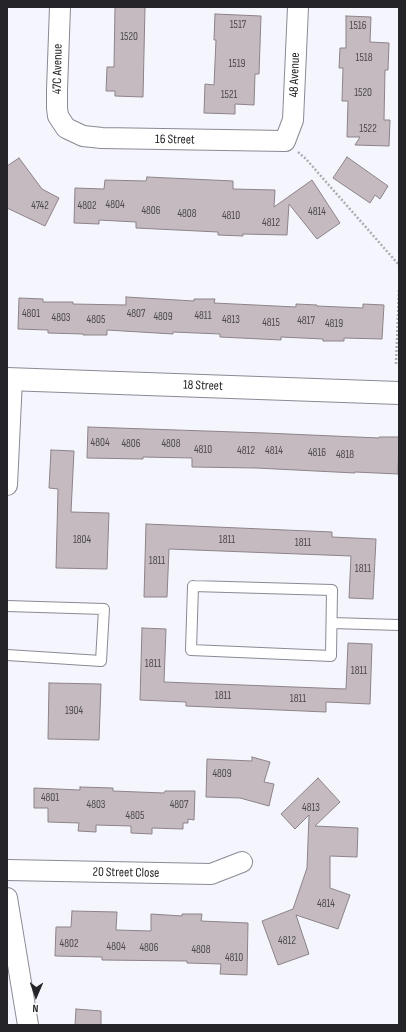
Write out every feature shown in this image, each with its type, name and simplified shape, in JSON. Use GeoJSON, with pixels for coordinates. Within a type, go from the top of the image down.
{"type":"FeatureCollection","features":[{"type":"Feature","properties":{"kind":"street","name":"47C Avenue"},"geometry":{"type":"LineString","coordinates":[[60,7],[57,108],[58,116],[66,128]]}},
{"type":"Feature","properties":{"kind":"street","name":"48 Avenue"},"geometry":{"type":"LineString","coordinates":[[285,141],[294,120],[298,7]]}},
{"type":"Feature","properties":{"kind":"street","name":"16 Street"},"geometry":{"type":"LineString","coordinates":[[66,128],[83,136],[102,138],[285,141]]}},
{"type":"Feature","properties":{"kind":"street","name":"18 Street"},"geometry":{"type":"LineString","coordinates":[[9,379],[399,393]]}},
{"type":"Feature","properties":{"kind":"street"},"geometry":{"type":"LineString","coordinates":[[7,485],[9,379]]}},
{"type":"Feature","properties":{"kind":"street","name":"20 Street Close"},"geometry":{"type":"LineString","coordinates":[[7,870],[211,874],[242,862]]}},
{"type":"Feature","properties":{"kind":"street"},"geometry":{"type":"LineString","coordinates":[[7,898],[28,1025]]}},
{"type":"Feature","properties":{"kind":"lane"},"geometry":{"type":"LineString","coordinates":[[193,586],[332,590],[332,623],[330,656],[191,650],[193,586]]}},
{"type":"Feature","properties":{"kind":"lane"},"geometry":{"type":"LineString","coordinates":[[7,606],[104,609],[101,661],[7,655]]}},
{"type":"Feature","properties":{"kind":"lane"},"geometry":{"type":"LineString","coordinates":[[332,623],[399,625]]}},
{"type":"Feature","properties":{"kind":"path"},"geometry":{"type":"LineString","coordinates":[[306,159],[399,265]]}},
{"type":"Feature","properties":{"kind":"path"},"geometry":{"type":"LineString","coordinates":[[396,364],[399,289]]}},
{"type":"Feature","properties":{"kind":"building"},"geometry":{"type":"Polygon","coordinates":[[[115,7],[145,7],[143,97],[115,96],[115,91],[106,91],[107,67],[114,67],[115,7]]]}},
{"type":"Feature","properties":{"kind":"building"},"geometry":{"type":"Polygon","coordinates":[[[215,14],[261,16],[259,74],[255,74],[254,105],[235,104],[235,114],[204,113],[205,84],[214,85],[216,40],[214,40],[215,14]]]}},
{"type":"Feature","properties":{"kind":"building"},"geometry":{"type":"Polygon","coordinates":[[[346,16],[371,17],[370,42],[389,43],[388,70],[385,70],[384,120],[390,120],[389,146],[355,145],[360,137],[347,137],[348,101],[342,101],[343,68],[339,68],[340,48],[346,48],[346,16]]]}},
{"type":"Feature","properties":{"kind":"building"},"geometry":{"type":"Polygon","coordinates":[[[347,157],[388,186],[380,199],[375,195],[370,203],[333,178],[347,157]]]}},
{"type":"Feature","properties":{"kind":"building"},"geometry":{"type":"Polygon","coordinates":[[[19,158],[42,189],[59,198],[45,226],[7,208],[7,166],[19,158]]]}},
{"type":"Feature","properties":{"kind":"building"},"geometry":{"type":"Polygon","coordinates":[[[147,177],[233,181],[233,189],[275,190],[274,207],[312,180],[340,223],[317,239],[289,204],[287,235],[218,235],[218,232],[136,228],[136,222],[99,220],[99,224],[74,223],[75,188],[104,189],[105,180],[146,181],[147,177]]]}},
{"type":"Feature","properties":{"kind":"building"},"geometry":{"type":"Polygon","coordinates":[[[126,297],[194,301],[194,299],[215,299],[214,303],[296,307],[296,304],[363,308],[363,304],[384,305],[382,339],[344,338],[344,341],[323,341],[323,339],[281,337],[281,340],[220,337],[220,334],[173,332],[173,334],[107,330],[107,335],[83,335],[48,333],[48,330],[18,329],[19,298],[43,299],[43,302],[73,302],[73,304],[126,305],[126,297]]]}},
{"type":"Feature","properties":{"kind":"building"},"geometry":{"type":"Polygon","coordinates":[[[88,427],[379,438],[399,437],[398,474],[192,467],[192,458],[87,458],[88,427]]]}},
{"type":"Feature","properties":{"kind":"building"},"geometry":{"type":"Polygon","coordinates":[[[51,450],[74,451],[71,512],[109,513],[107,569],[56,568],[58,489],[49,488],[51,450]]]}},
{"type":"Feature","properties":{"kind":"building"},"geometry":{"type":"Polygon","coordinates":[[[146,524],[332,532],[332,537],[376,539],[373,599],[349,598],[351,556],[169,549],[167,597],[144,597],[146,524]]]}},
{"type":"Feature","properties":{"kind":"building"},"geometry":{"type":"Polygon","coordinates":[[[142,628],[166,629],[164,682],[346,689],[348,643],[372,644],[370,704],[326,702],[326,712],[186,706],[186,702],[140,700],[142,628]]]}},
{"type":"Feature","properties":{"kind":"building"},"geometry":{"type":"Polygon","coordinates":[[[49,683],[101,684],[99,740],[48,739],[49,683]]]}},
{"type":"Feature","properties":{"kind":"building"},"geometry":{"type":"Polygon","coordinates":[[[252,757],[270,762],[264,782],[274,784],[269,806],[240,798],[206,797],[207,759],[252,761],[252,757]]]}},
{"type":"Feature","properties":{"kind":"building"},"geometry":{"type":"Polygon","coordinates":[[[318,778],[340,802],[315,826],[358,828],[357,857],[330,856],[330,888],[350,895],[338,929],[296,915],[309,954],[278,965],[262,921],[293,909],[307,868],[309,815],[295,829],[281,814],[318,778]]]}},
{"type":"Feature","properties":{"kind":"building"},"geometry":{"type":"Polygon","coordinates":[[[80,787],[113,788],[113,791],[164,793],[165,791],[195,791],[194,820],[188,819],[188,823],[183,823],[183,829],[152,828],[152,834],[131,833],[131,826],[96,825],[96,832],[78,831],[79,823],[48,822],[48,808],[34,808],[34,788],[80,790],[80,787]]]}},
{"type":"Feature","properties":{"kind":"building"},"geometry":{"type":"Polygon","coordinates":[[[72,911],[117,912],[116,930],[151,931],[151,914],[182,916],[182,914],[202,914],[201,921],[248,923],[247,975],[220,974],[221,964],[187,963],[187,961],[102,960],[102,957],[55,956],[56,927],[71,927],[72,911]]]}},
{"type":"Feature","properties":{"kind":"building"},"geometry":{"type":"Polygon","coordinates":[[[76,1009],[101,1011],[101,1025],[75,1025],[76,1009]]]}}]}
